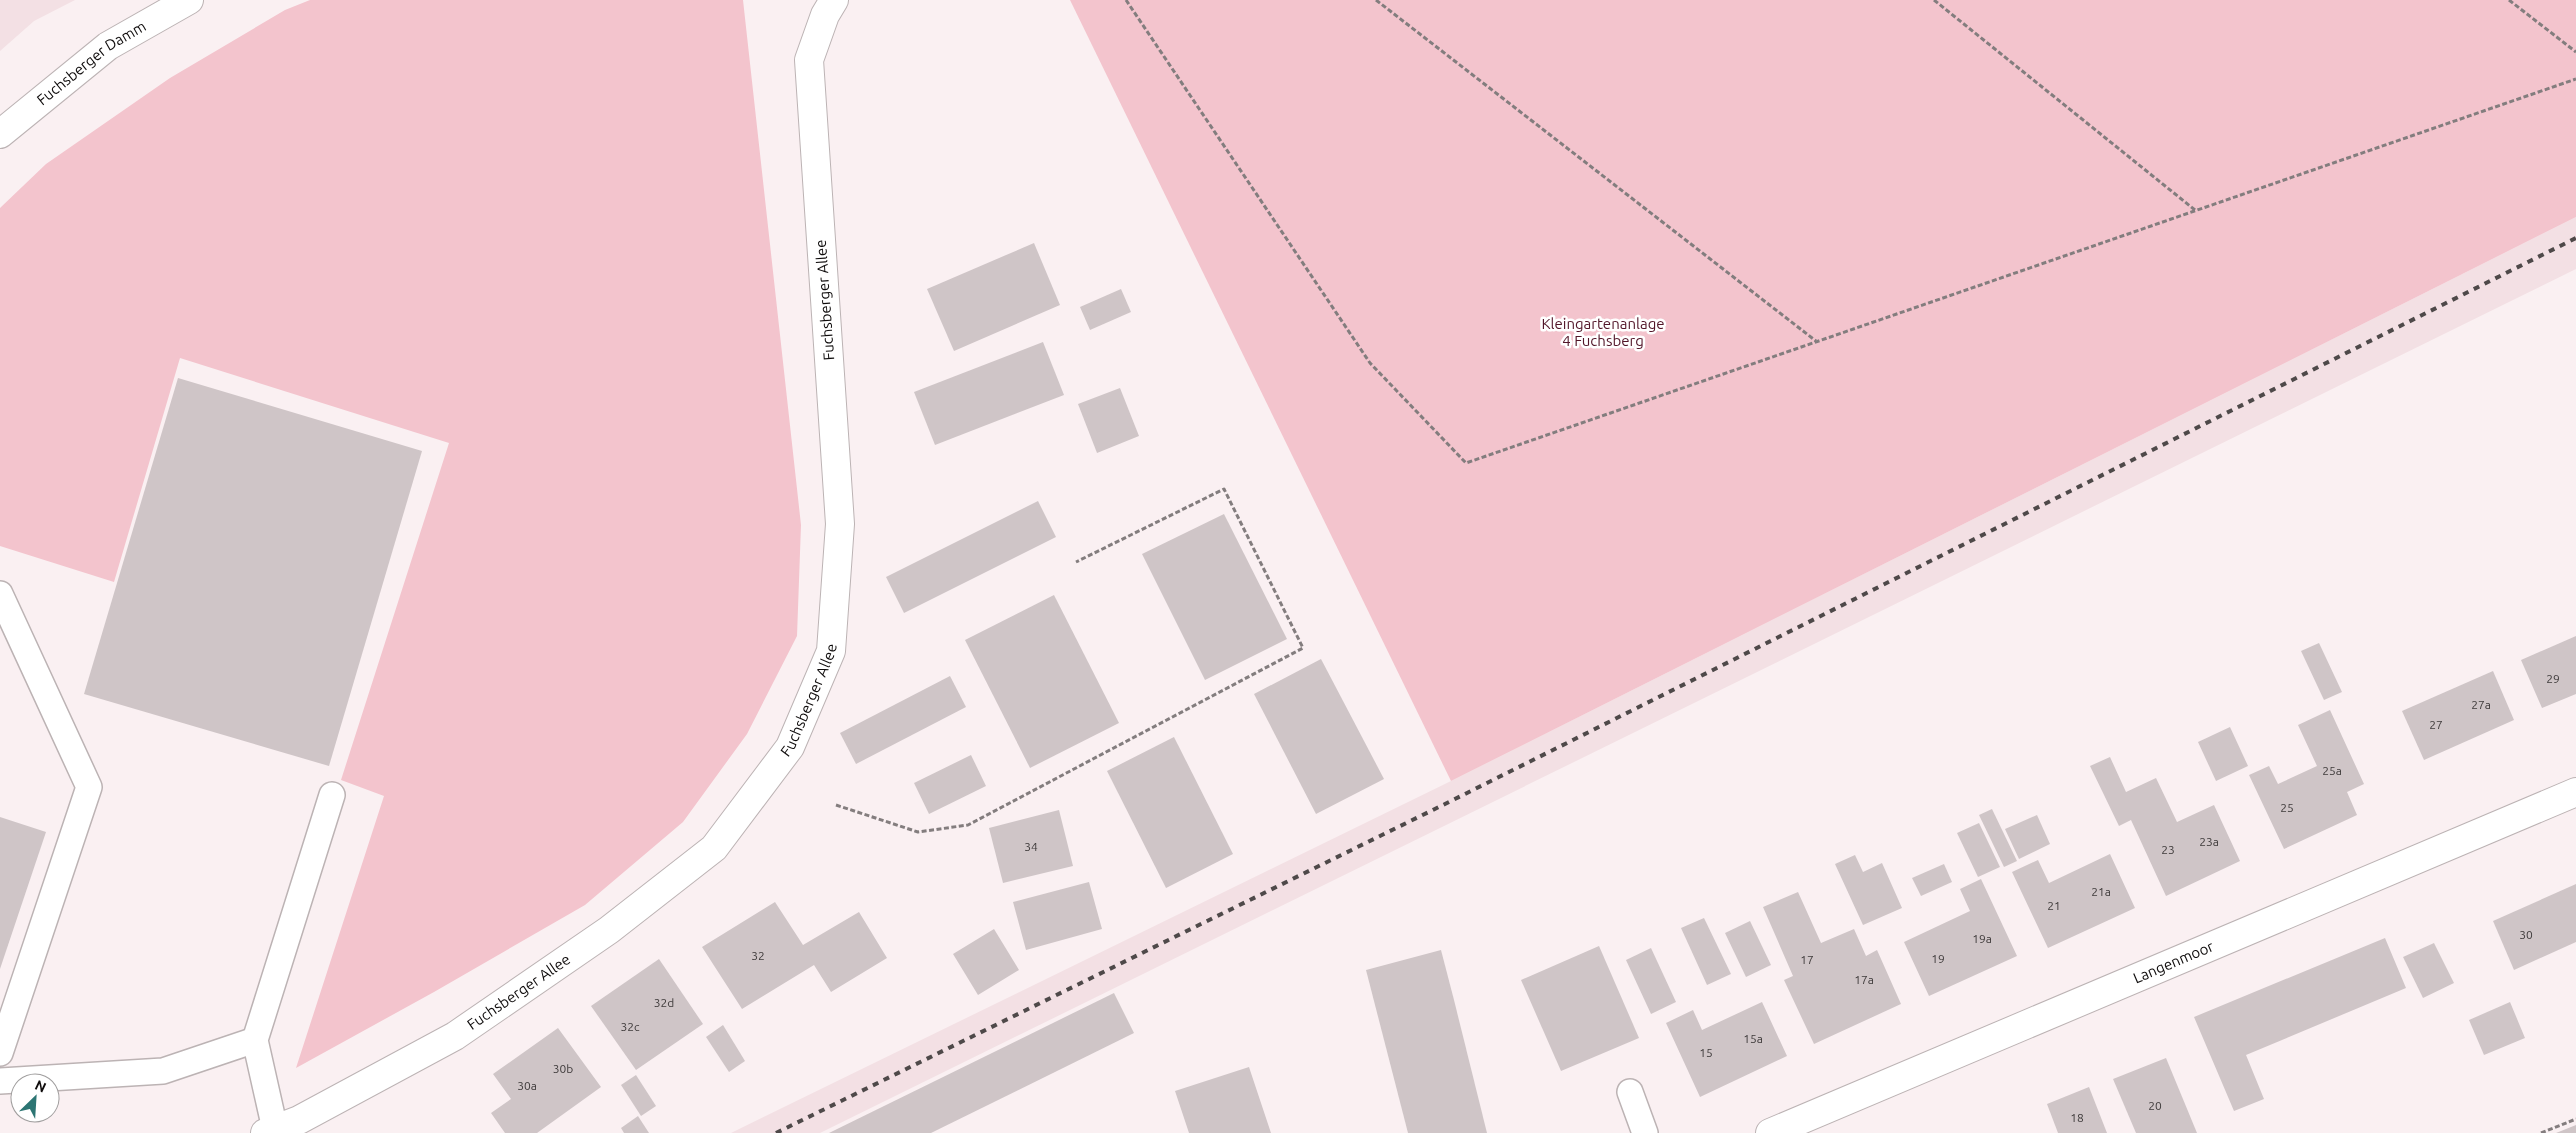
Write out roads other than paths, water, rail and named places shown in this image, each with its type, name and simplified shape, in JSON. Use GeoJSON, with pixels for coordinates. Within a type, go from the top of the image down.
{"type":"FeatureCollection","features":[{"type":"Feature","properties":{"kind":"street","name":"Fuchsberger Damm"},"geometry":{"type":"LineString","coordinates":[[0,134],[108,46],[190,0]]}},
{"type":"Feature","properties":{"kind":"street","name":"Fuchsberger Allee"},"geometry":{"type":"LineString","coordinates":[[270,1131],[299,1120],[455,1036],[609,930],[714,848],[790,747],[831,651],[840,524],[809,60],[825,15],[834,0]]}},
{"type":"Feature","properties":{"kind":"street","name":"Langenmoor"},"geometry":{"type":"LineString","coordinates":[[1770,1133],[2576,792]]}},
{"type":"Feature","properties":{"kind":"lane"},"geometry":{"type":"LineString","coordinates":[[0,594],[90,788],[0,1053]]}},
{"type":"Feature","properties":{"kind":"lane"},"geometry":{"type":"LineString","coordinates":[[270,1131],[255,1040],[332,795]]}},
{"type":"Feature","properties":{"kind":"lane"},"geometry":{"type":"LineString","coordinates":[[0,1081],[163,1071],[255,1040]]}},
{"type":"Feature","properties":{"kind":"lane"},"geometry":{"type":"LineString","coordinates":[[1630,1092],[1645,1133]]}},
{"type":"Feature","properties":{"kind":"railway"},"geometry":{"type":"LineString","coordinates":[[776,1133],[1445,804],[2576,238]]}},
{"type":"Feature","properties":{"kind":"park label","name":"Kleingartenanlage 4 Fuchsberg"},"geometry":{"type":"Point","coordinates":[1603,332]}}]}
